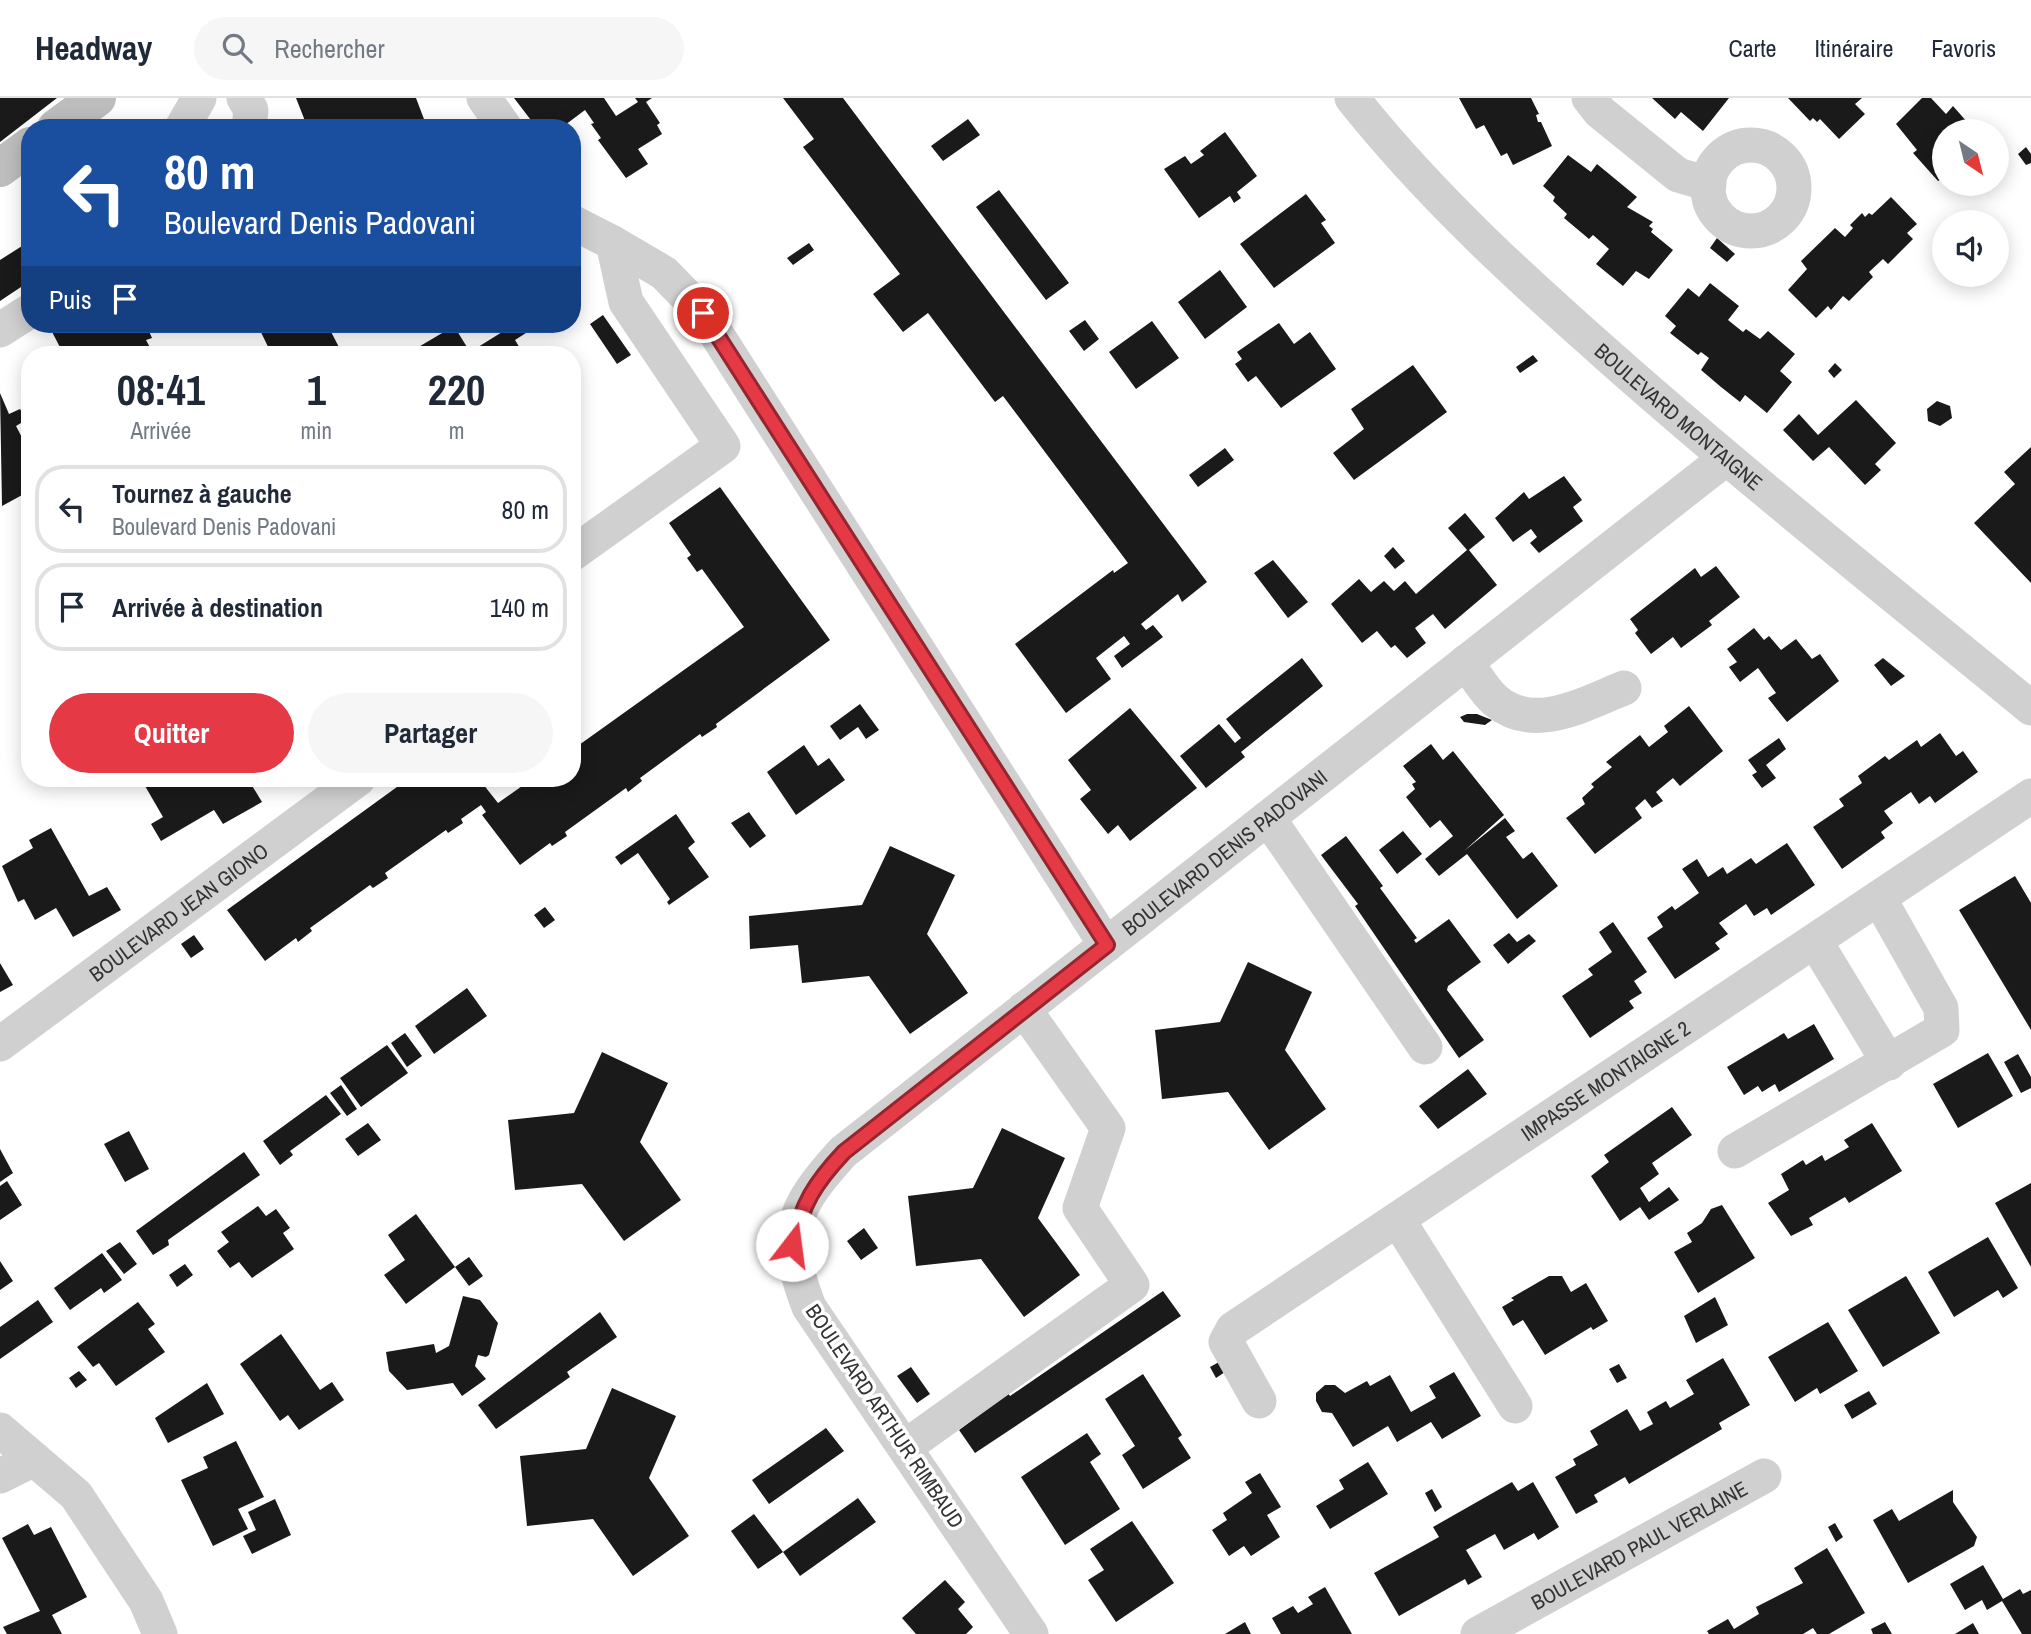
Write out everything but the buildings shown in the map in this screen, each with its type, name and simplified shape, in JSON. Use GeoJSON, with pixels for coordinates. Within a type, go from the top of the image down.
{"type":"FeatureCollection","features":[{"type":"Feature","properties":{"kind":"street"},"geometry":{"type":"LineString","coordinates":[[68,119],[97,98]]}},
{"type":"Feature","properties":{"kind":"street"},"geometry":{"type":"LineString","coordinates":[[244,98],[251,110],[250,119]]}},
{"type":"Feature","properties":{"kind":"street"},"geometry":{"type":"LineString","coordinates":[[484,98],[499,119]]}},
{"type":"Feature","properties":{"kind":"street","name":"BOULEVARD MONTAIGNE"},"geometry":{"type":"LineString","coordinates":[[1352,98],[1380,134],[1528,285],[1724,459],[2031,708]]}},
{"type":"Feature","properties":{"kind":"street"},"geometry":{"type":"LineString","coordinates":[[1589,98],[1600,112],[1678,175],[1709,184]]}},
{"type":"Feature","properties":{"kind":"street"},"geometry":{"type":"LineString","coordinates":[[0,168],[21,153]]}},
{"type":"Feature","properties":{"kind":"street"},"geometry":{"type":"LineString","coordinates":[[581,227],[613,243],[626,302],[723,446],[581,548]]}},
{"type":"Feature","properties":{"kind":"street","name":"BOULEVARD DENIS PADOVANI"},"geometry":{"type":"LineString","coordinates":[[613,243],[664,273],[703,313],[1107,945],[1724,459]]}},
{"type":"Feature","properties":{"kind":"street"},"geometry":{"type":"LineString","coordinates":[[0,330],[21,317]]}},
{"type":"Feature","properties":{"kind":"street"},"geometry":{"type":"LineString","coordinates":[[1466,662],[1495,700],[1519,715],[1558,714],[1624,688]]}},
{"type":"Feature","properties":{"kind":"street","name":"BOULEVARD JEAN GIONO"},"geometry":{"type":"LineString","coordinates":[[0,1044],[347,787]]}},
{"type":"Feature","properties":{"kind":"street","name":"IMPASSE MONTAIGNE 2"},"geometry":{"type":"LineString","coordinates":[[1259,1401],[1226,1342],[1233,1329],[2031,796]]}},
{"type":"Feature","properties":{"kind":"street"},"geometry":{"type":"LineString","coordinates":[[1268,818],[1425,1047]]}},
{"type":"Feature","properties":{"kind":"street"},"geometry":{"type":"LineString","coordinates":[[1735,1151],[1942,1030],[1941,1008],[1879,898]]}},
{"type":"Feature","properties":{"kind":"street"},"geometry":{"type":"LineString","coordinates":[[1815,941],[1889,1063]]}},
{"type":"Feature","properties":{"kind":"street","name":"BOULEVARD ARTHUR RIMBAUD"},"geometry":{"type":"LineString","coordinates":[[1031,1634],[809,1307],[796,1272],[792,1245],[802,1207],[817,1181],[844,1152],[1107,945]]}},
{"type":"Feature","properties":{"kind":"street"},"geometry":{"type":"LineString","coordinates":[[905,1447],[1132,1284],[1080,1208],[1108,1128],[1024,1009]]}},
{"type":"Feature","properties":{"kind":"street"},"geometry":{"type":"LineString","coordinates":[[1398,1220],[1516,1406]]}},
{"type":"Feature","properties":{"kind":"street"},"geometry":{"type":"LineString","coordinates":[[0,1430],[76,1495],[146,1601],[160,1634]]}},
{"type":"Feature","properties":{"kind":"street"},"geometry":{"type":"LineString","coordinates":[[0,1476],[34,1459]]}},
{"type":"Feature","properties":{"kind":"street","name":"BOULEVARD PAUL VERLAINE"},"geometry":{"type":"LineString","coordinates":[[1478,1634],[1763,1476]]}},
{"type":"Feature","properties":{"kind":"route"},"geometry":{"type":"LineString","coordinates":[[703,313],[1107,945],[844,1152],[817,1181],[802,1207],[792,1245]]}}]}
